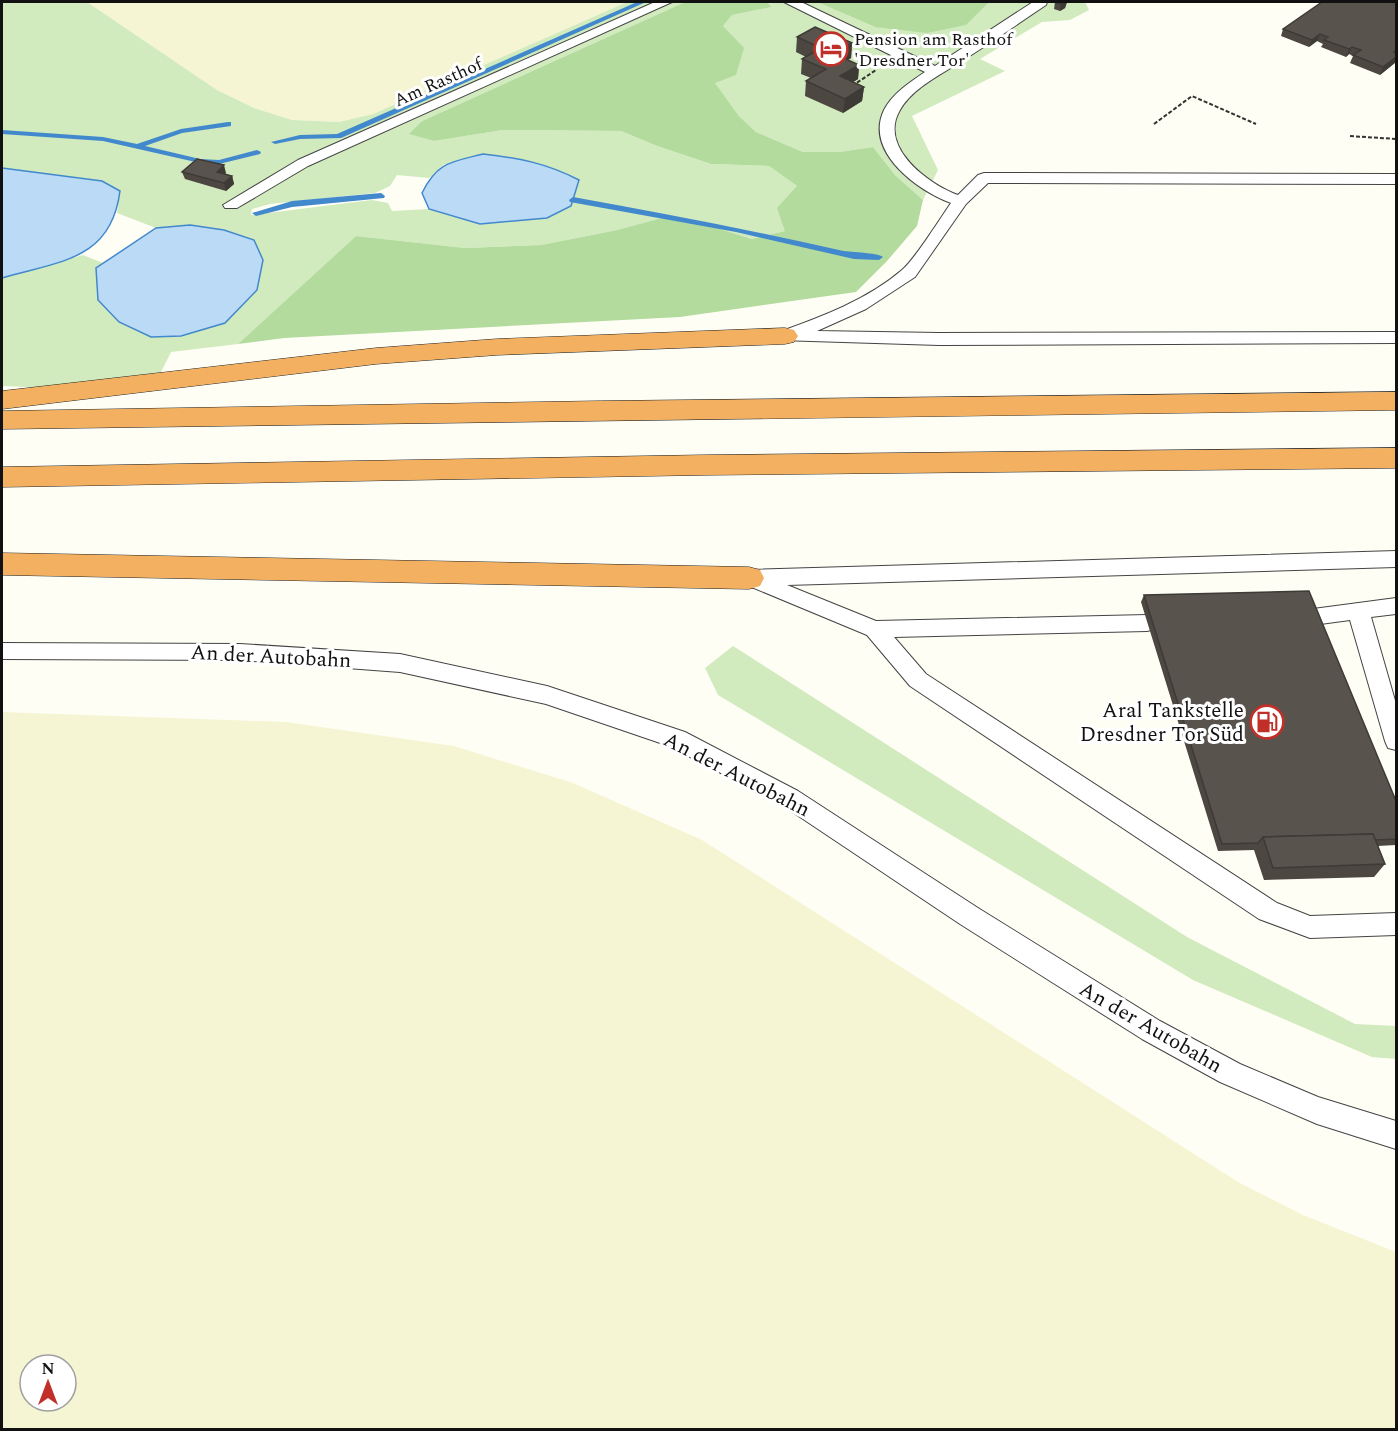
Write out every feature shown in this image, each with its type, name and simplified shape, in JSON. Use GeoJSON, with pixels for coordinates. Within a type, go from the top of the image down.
{"type":"FeatureCollection","features":[{"type":"Feature","properties":{"kind":"highway"},"geometry":{"type":"LineString","coordinates":[[2,400],[376,356],[496,347],[785,336]]}},
{"type":"Feature","properties":{"kind":"highway"},"geometry":{"type":"LineString","coordinates":[[2,420],[1396,401]]}},
{"type":"Feature","properties":{"kind":"highway"},"geometry":{"type":"LineString","coordinates":[[2,477],[682,465],[1396,458]]}},
{"type":"Feature","properties":{"kind":"highway"},"geometry":{"type":"LineString","coordinates":[[2,564],[749,578]]}},
{"type":"Feature","properties":{"kind":"lane","name":"Am Rasthof"},"geometry":{"type":"LineString","coordinates":[[231,205],[303,163],[665,2]]}},
{"type":"Feature","properties":{"kind":"lane"},"geometry":{"type":"LineString","coordinates":[[790,2],[931,75]]}},
{"type":"Feature","properties":{"kind":"lane"},"geometry":{"type":"LineString","coordinates":[[960,201],[932,189],[910,173],[889,143],[886,126],[891,111],[899,99],[931,75],[1041,2]]}},
{"type":"Feature","properties":{"kind":"lane"},"geometry":{"type":"LineString","coordinates":[[785,336],[827,321],[860,305],[909,273],[960,201],[984,178],[1396,179]]}},
{"type":"Feature","properties":{"kind":"lane"},"geometry":{"type":"LineString","coordinates":[[785,336],[939,339],[1396,338]]}},
{"type":"Feature","properties":{"kind":"lane"},"geometry":{"type":"LineString","coordinates":[[749,578],[1396,559]]}},
{"type":"Feature","properties":{"kind":"lane"},"geometry":{"type":"LineString","coordinates":[[749,578],[875,629],[1147,623]]}},
{"type":"Feature","properties":{"kind":"lane"},"geometry":{"type":"LineString","coordinates":[[1313,617],[1396,606]]}},
{"type":"Feature","properties":{"kind":"lane"},"geometry":{"type":"LineString","coordinates":[[1359,610],[1396,741]]}},
{"type":"Feature","properties":{"kind":"lane"},"geometry":{"type":"LineString","coordinates":[[875,629],[918,680],[1268,911],[1310,927],[1396,924]]}},
{"type":"Feature","properties":{"kind":"lane","name":"An der Autobahn"},"geometry":{"type":"LineString","coordinates":[[2,651],[240,652],[400,663],[547,695],[677,739],[790,798],[959,909],[1151,1030],[1230,1073],[1317,1110],[1396,1135]]}},
{"type":"Feature","properties":{"kind":"path"},"geometry":{"type":"LineString","coordinates":[[850,87],[880,68]]}},
{"type":"Feature","properties":{"kind":"path"},"geometry":{"type":"LineString","coordinates":[[1154,124],[1192,96],[1256,124]]}},
{"type":"Feature","properties":{"kind":"path"},"geometry":{"type":"LineString","coordinates":[[1350,136],[1396,139]]}},
{"type":"Feature","properties":{"kind":"green space"},"geometry":{"type":"Polygon","coordinates":[[[2,2],[87,2],[217,90],[254,108],[292,120],[339,122],[373,114],[627,2],[685,2],[422,121],[410,134],[434,141],[503,130],[621,131],[711,164],[769,166],[797,186],[785,231],[752,239],[704,224],[665,217],[617,230],[541,245],[465,248],[356,236],[238,344],[171,352],[151,392],[2,386],[2,278],[83,255],[103,263],[96,268],[263,260],[253,240],[224,230],[190,225],[156,228],[117,213],[120,191],[102,181],[2,168],[2,2]],[[444,164],[429,178],[397,175],[390,186],[375,193],[270,204],[252,209],[251,215],[372,200],[388,203],[392,211],[429,209],[480,224],[571,206],[579,180],[444,164]]]}},
{"type":"Feature","properties":{"kind":"green space"},"geometry":{"type":"Polygon","coordinates":[[[87,2],[627,2],[373,114],[339,122],[292,120],[254,108],[217,90],[87,2]]]}},
{"type":"Feature","properties":{"kind":"green space"},"geometry":{"type":"Polygon","coordinates":[[[685,2],[767,2],[772,7],[732,15],[723,26],[744,48],[736,75],[715,83],[739,116],[756,132],[803,152],[839,152],[873,147],[895,175],[923,200],[917,226],[856,292],[680,317],[284,338],[238,344],[356,236],[465,248],[541,245],[617,230],[665,217],[704,224],[752,239],[785,231],[777,208],[797,186],[769,166],[711,164],[621,131],[503,130],[434,141],[409,134],[422,121],[685,2]]]}},
{"type":"Feature","properties":{"kind":"green space"},"geometry":{"type":"Polygon","coordinates":[[[767,2],[817,2],[875,27],[989,2],[1085,2],[1089,10],[1070,20],[1042,22],[980,59],[1005,71],[912,116],[938,170],[923,200],[895,175],[873,147],[839,152],[803,152],[756,132],[739,116],[714,82],[736,75],[722,27],[732,15],[772,7],[767,2]]]}},
{"type":"Feature","properties":{"kind":"green space"},"geometry":{"type":"Polygon","coordinates":[[[817,2],[989,2],[966,25],[927,33],[875,27],[817,2]]]}},
{"type":"Feature","properties":{"kind":"green space"},"geometry":{"type":"Polygon","coordinates":[[[733,646],[1187,937],[1355,1024],[1396,1026],[1396,1059],[1372,1057],[1193,980],[718,695],[705,668],[733,646]]]}},
{"type":"Feature","properties":{"kind":"green space"},"geometry":{"type":"Polygon","coordinates":[[[2,712],[286,722],[454,746],[573,783],[702,840],[1238,1182],[1303,1215],[1396,1252],[1396,1429],[2,1429],[2,712]]]}},
{"type":"Feature","properties":{"kind":"water"},"geometry":{"type":"Polygon","coordinates":[[[483,154],[532,162],[579,180],[571,206],[547,218],[480,224],[429,209],[422,193],[433,175],[446,165],[483,154]]]}},
{"type":"Feature","properties":{"kind":"water"},"geometry":{"type":"Polygon","coordinates":[[[2,168],[102,181],[120,191],[115,214],[106,232],[94,245],[79,254],[2,278],[2,168]]]}},
{"type":"Feature","properties":{"kind":"water"},"geometry":{"type":"Polygon","coordinates":[[[190,225],[224,230],[254,240],[263,260],[257,290],[225,323],[181,336],[151,337],[119,322],[98,300],[96,268],[156,228],[190,225]]]}},
{"type":"Feature","properties":{"kind":"building"},"geometry":{"type":"Polygon","coordinates":[[[1322,2],[1396,2],[1396,50],[1394,52],[1396,57],[1383,67],[1353,55],[1361,50],[1352,47],[1349,49],[1324,40],[1328,37],[1320,34],[1312,40],[1283,29],[1322,2]]]}},
{"type":"Feature","properties":{"kind":"building"},"geometry":{"type":"Polygon","coordinates":[[[815,27],[852,43],[835,54],[859,65],[840,76],[864,87],[845,99],[806,81],[826,69],[802,59],[821,48],[797,37],[815,27]]]}},
{"type":"Feature","properties":{"kind":"building"},"geometry":{"type":"Polygon","coordinates":[[[197,159],[224,165],[217,172],[232,176],[224,183],[182,172],[197,159]]]}},
{"type":"Feature","properties":{"kind":"building","name":"Aral Tankstelle Dresdner Tor Süd"},"geometry":{"type":"Polygon","coordinates":[[[1309,591],[1396,801],[1396,839],[1375,840],[1373,834],[1263,837],[1258,843],[1222,844],[1144,595],[1309,591]]]}},
{"type":"Feature","properties":{"kind":"building"},"geometry":{"type":"Polygon","coordinates":[[[1373,834],[1385,864],[1273,868],[1263,837],[1373,834]]]}},
{"type":"Feature","properties":{"kind":"waterway"},"geometry":{"type":"LineString","coordinates":[[275,142],[300,137],[338,136],[642,2]]}},
{"type":"Feature","properties":{"kind":"waterway"},"geometry":{"type":"LineString","coordinates":[[137,147],[181,131],[228,124]]}},
{"type":"Feature","properties":{"kind":"waterway"},"geometry":{"type":"LineString","coordinates":[[2,132],[103,139],[137,147]]}},
{"type":"Feature","properties":{"kind":"waterway"},"geometry":{"type":"LineString","coordinates":[[137,147],[200,161],[219,162],[257,152]]}},
{"type":"Feature","properties":{"kind":"waterway"},"geometry":{"type":"LineString","coordinates":[[256,213],[292,204],[381,196]]}},
{"type":"Feature","properties":{"kind":"waterway"},"geometry":{"type":"LineString","coordinates":[[573,200],[736,229],[854,256],[879,257]]}},
{"type":"Feature","properties":{"kind":"place","name":"Pension am Rasthof 'Dresdner Tor'"},"geometry":{"type":"Point","coordinates":[831,49]}},
{"type":"Feature","properties":{"kind":"place","name":"Aral Tankstelle Dresdner Tor Süd"},"geometry":{"type":"Point","coordinates":[1267,722]}}]}
